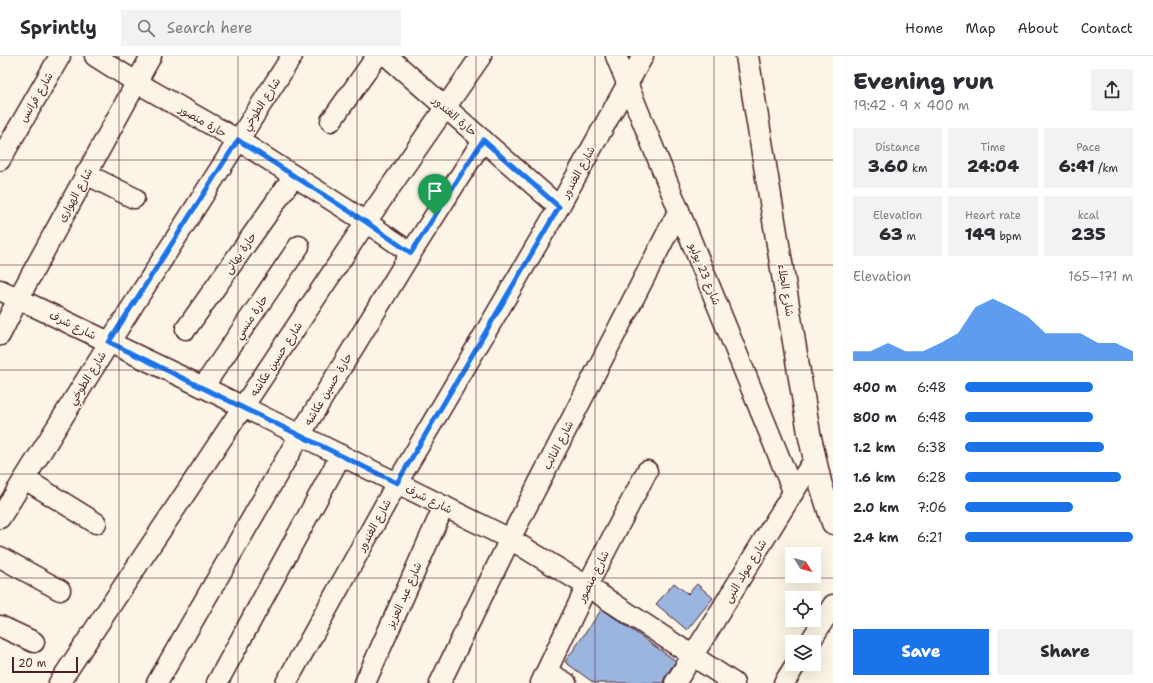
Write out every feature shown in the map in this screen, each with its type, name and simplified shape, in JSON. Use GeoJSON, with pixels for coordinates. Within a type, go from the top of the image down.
{"type":"FeatureCollection","features":[{"type":"Feature","properties":{"kind":"highway","name":"شارع الجلاء"},"geometry":{"type":"LineString","coordinates":[[747,56],[809,433],[820,482],[833,523]]}},
{"type":"Feature","properties":{"kind":"street","name":"شارع فرانس"},"geometry":{"type":"LineString","coordinates":[[0,160],[60,56]]}},
{"type":"Feature","properties":{"kind":"street","name":"حارة منصور"},"geometry":{"type":"LineString","coordinates":[[95,56],[136,82],[238,140],[366,222],[411,253]]}},
{"type":"Feature","properties":{"kind":"street","name":"شارع الهوارى"},"geometry":{"type":"LineString","coordinates":[[0,335],[18,299],[151,56]]}},
{"type":"Feature","properties":{"kind":"street","name":"شارع الطوخي"},"geometry":{"type":"LineString","coordinates":[[0,518],[109,342],[292,56]]}},
{"type":"Feature","properties":{"kind":"street"},"geometry":{"type":"LineString","coordinates":[[331,121],[377,56]]}},
{"type":"Feature","properties":{"kind":"street","name":"حارة الغندور"},"geometry":{"type":"LineString","coordinates":[[387,56],[559,207]]}},
{"type":"Feature","properties":{"kind":"street","name":"شارع حسين عكاشه"},"geometry":{"type":"LineString","coordinates":[[59,683],[366,222],[481,56]]}},
{"type":"Feature","properties":{"kind":"street","name":"شارع 23 يوليو"},"geometry":{"type":"LineString","coordinates":[[616,56],[793,491]]}},
{"type":"Feature","properties":{"kind":"street","name":"شارع الغندور"},"geometry":{"type":"LineString","coordinates":[[286,683],[397,483],[559,207],[644,56]]}},
{"type":"Feature","properties":{"kind":"street","name":"حارة حسين عكاشه"},"geometry":{"type":"LineString","coordinates":[[157,683],[300,435],[411,253],[483,140]]}},
{"type":"Feature","properties":{"kind":"street"},"geometry":{"type":"LineString","coordinates":[[86,174],[134,198]]}},
{"type":"Feature","properties":{"kind":"street","name":"حارة بهائى"},"geometry":{"type":"LineString","coordinates":[[186,329],[294,176]]}},
{"type":"Feature","properties":{"kind":"street","name":"شارع النائب"},"geometry":{"type":"LineString","coordinates":[[440,683],[510,539],[679,210]]}},
{"type":"Feature","properties":{"kind":"street","name":"حارة منسي"},"geometry":{"type":"LineString","coordinates":[[203,388],[299,246]]}},
{"type":"Feature","properties":{"kind":"street","name":"شارع شرف"},"geometry":{"type":"LineString","coordinates":[[0,290],[243,407],[510,539],[587,586],[734,683]]}},
{"type":"Feature","properties":{"kind":"street"},"geometry":{"type":"LineString","coordinates":[[217,683],[341,455]]}},
{"type":"Feature","properties":{"kind":"street","name":"شارع مولد النبى"},"geometry":{"type":"LineString","coordinates":[[675,683],[793,491],[815,458]]}},
{"type":"Feature","properties":{"kind":"street","name":"شارع منصور"},"geometry":{"type":"LineString","coordinates":[[544,677],[587,586],[647,471]]}},
{"type":"Feature","properties":{"kind":"street"},"geometry":{"type":"LineString","coordinates":[[25,479],[96,523]]}},
{"type":"Feature","properties":{"kind":"street","name":"شارع عبد العزيز"},"geometry":{"type":"LineString","coordinates":[[365,683],[444,506]]}},
{"type":"Feature","properties":{"kind":"street"},"geometry":{"type":"LineString","coordinates":[[0,557],[60,590]]}},
{"type":"Feature","properties":{"kind":"street"},"geometry":{"type":"LineString","coordinates":[[814,635],[833,605]]}},
{"type":"Feature","properties":{"kind":"street"},"geometry":{"type":"LineString","coordinates":[[0,626],[34,642]]}},
{"type":"Feature","properties":{"kind":"street"},"geometry":{"type":"LineString","coordinates":[[784,683],[792,671]]}},
{"type":"Feature","properties":{"kind":"street"},"geometry":{"type":"LineString","coordinates":[[544,677],[566,683]]}},
{"type":"Feature","properties":{"kind":"building"},"geometry":{"type":"Polygon","coordinates":[[[674,583],[688,594],[697,584],[713,598],[687,630],[656,604],[674,583]]]}},
{"type":"Feature","properties":{"kind":"building"},"geometry":{"type":"Polygon","coordinates":[[[602,609],[676,661],[665,677],[663,683],[594,683],[565,662],[602,609]]]}},
{"type":"Feature","properties":{"kind":"route"},"geometry":{"type":"LineString","coordinates":[[238,140],[366,222],[411,253],[435,215],[483,140],[559,207],[397,483],[109,342],[238,140]]}}]}
